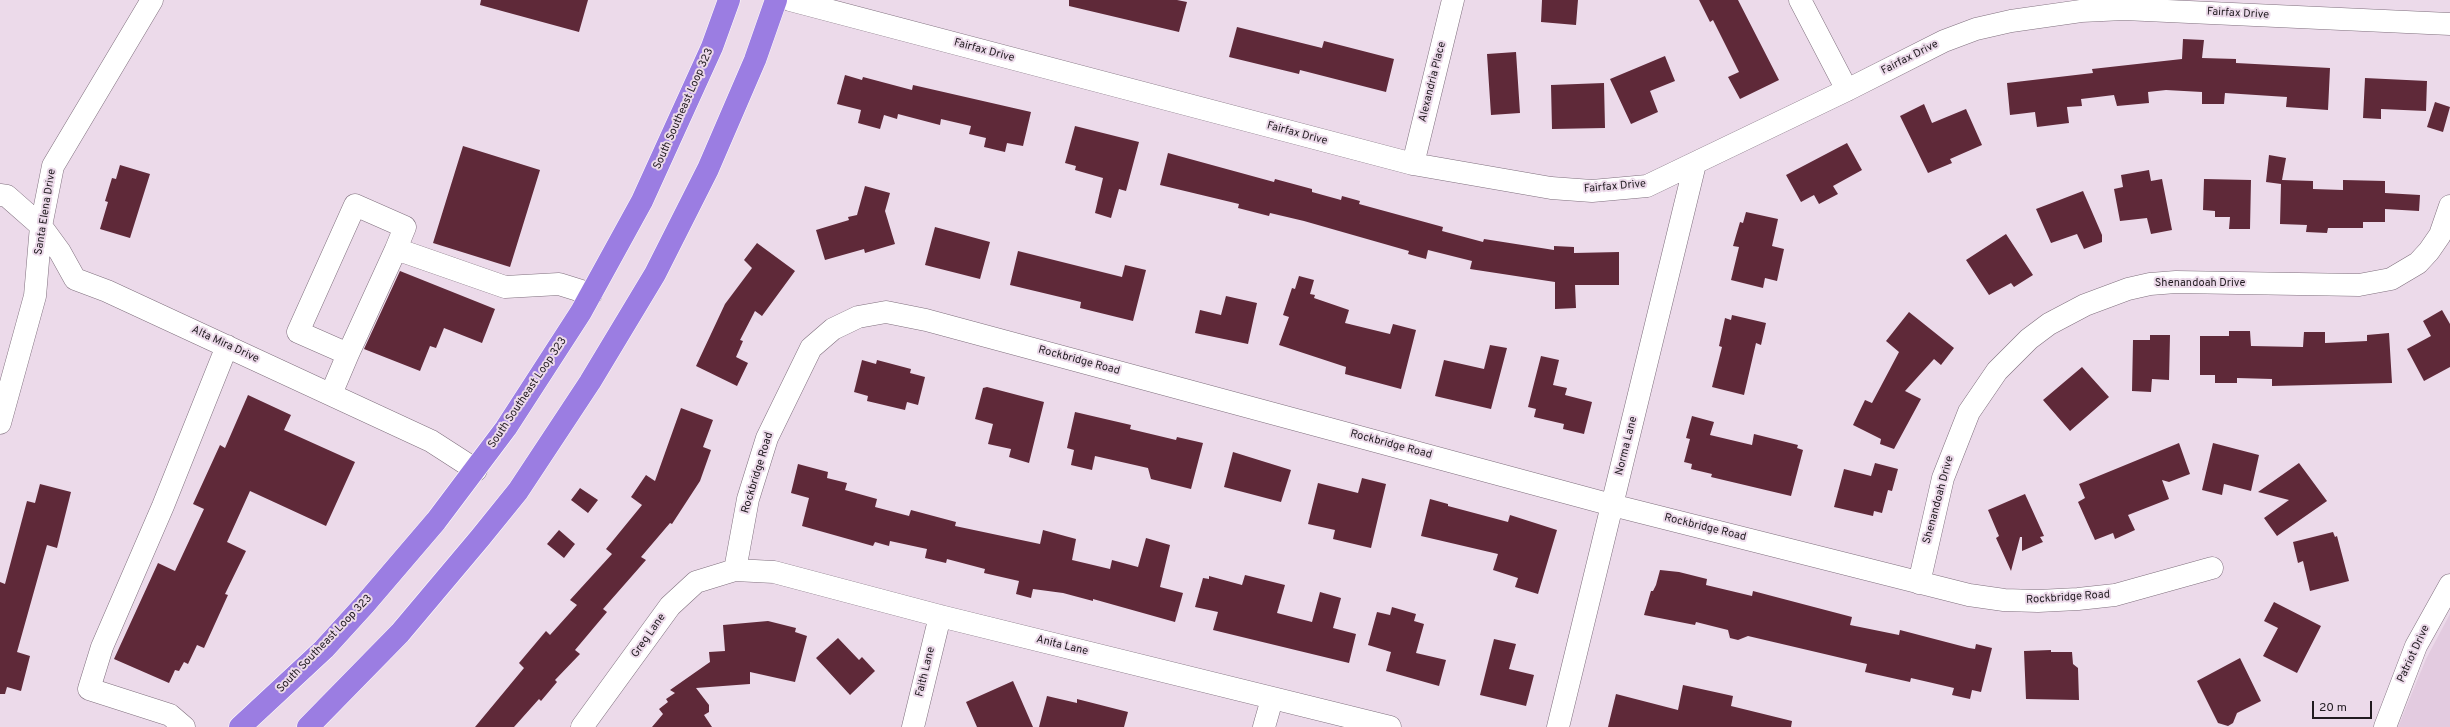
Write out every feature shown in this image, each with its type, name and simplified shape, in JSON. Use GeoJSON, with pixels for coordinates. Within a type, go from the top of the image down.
{"type":"FeatureCollection","features":[{"type":"Feature","properties":{"kind":"highway","name":"South Southeast Loop 323"},"geometry":{"type":"LineString","coordinates":[[240,727],[324,649],[365,604],[436,521],[476,470],[546,369],[591,294],[666,150],[712,47],[729,0]]}},
{"type":"Feature","properties":{"kind":"highway"},"geometry":{"type":"LineString","coordinates":[[308,727],[400,633],[476,544],[518,491],[590,382],[655,274],[708,169],[755,60],[776,0]]}},
{"type":"Feature","properties":{"kind":"street","name":"Santa Elena Drive"},"geometry":{"type":"LineString","coordinates":[[0,423],[35,296],[42,226],[53,166],[152,0]]}},
{"type":"Feature","properties":{"kind":"street","name":"Fairfax Drive"},"geometry":{"type":"LineString","coordinates":[[790,0],[1413,164],[1551,188],[1592,191],[1648,186],[1848,90],[1944,41],[1976,30],[2025,19],[2081,11],[2166,10],[2450,24]]}},
{"type":"Feature","properties":{"kind":"street","name":"Alexandria Place"},"geometry":{"type":"LineString","coordinates":[[1413,164],[1453,0]]}},
{"type":"Feature","properties":{"kind":"street"},"geometry":{"type":"LineString","coordinates":[[1800,0],[1848,90]]}},
{"type":"Feature","properties":{"kind":"street","name":"Norma Lane"},"geometry":{"type":"LineString","coordinates":[[1558,727],[1695,164]]}},
{"type":"Feature","properties":{"kind":"street","name":"Alta Mira Drive"},"geometry":{"type":"LineString","coordinates":[[0,195],[7,196],[42,226],[60,252],[75,279],[107,291],[431,441],[476,470]]}},
{"type":"Feature","properties":{"kind":"street"},"geometry":{"type":"LineString","coordinates":[[331,394],[405,227],[355,205],[298,332],[348,354]]}},
{"type":"Feature","properties":{"kind":"street","name":"Shenandoah Drive"},"geometry":{"type":"LineString","coordinates":[[1919,583],[1943,478],[1969,412],[1997,371],[2029,339],[2049,324],[2085,305],[2128,289],[2150,284],[2176,282],[2359,285],[2391,279],[2418,263],[2429,251],[2440,235],[2450,206]]}},
{"type":"Feature","properties":{"kind":"street"},"geometry":{"type":"LineString","coordinates":[[396,249],[505,287],[559,284],[591,294]]}},
{"type":"Feature","properties":{"kind":"street","name":"Rockbridge Road"},"geometry":{"type":"LineString","coordinates":[[735,570],[748,499],[767,438],[812,348],[833,329],[858,317],[886,312],[933,322],[1612,505],[1919,583],[2004,600],[2071,600],[2115,595],[2212,568]]}},
{"type":"Feature","properties":{"kind":"street"},"geometry":{"type":"LineString","coordinates":[[184,727],[170,715],[89,689],[102,648],[163,506],[227,346]]}},
{"type":"Feature","properties":{"kind":"street","name":"Anita Lane"},"geometry":{"type":"LineString","coordinates":[[735,570],[774,572],[940,616],[1390,727]]}},
{"type":"Feature","properties":{"kind":"street","name":"Greg Lane"},"geometry":{"type":"LineString","coordinates":[[582,727],[670,606],[696,582],[735,570]]}},
{"type":"Feature","properties":{"kind":"street","name":"Patriot Drive"},"geometry":{"type":"LineString","coordinates":[[2385,727],[2416,646],[2450,585]]}},
{"type":"Feature","properties":{"kind":"street","name":"Faith Lane"},"geometry":{"type":"LineString","coordinates":[[913,727],[940,616]]}},
{"type":"Feature","properties":{"kind":"street"},"geometry":{"type":"LineString","coordinates":[[1264,727],[1272,699]]}},
{"type":"Feature","properties":{"kind":"shaded area"},"geometry":{"type":"Polygon","coordinates":[[[2450,614],[2450,727],[2398,727],[2426,659],[2450,614]]]}},
{"type":"Feature","properties":{"kind":"building"},"geometry":{"type":"Polygon","coordinates":[[[481,0],[588,0],[579,32],[480,5],[481,0]]]}},
{"type":"Feature","properties":{"kind":"building"},"geometry":{"type":"Polygon","coordinates":[[[1069,0],[1177,0],[1187,2],[1179,32],[1069,6],[1069,0]]]}},
{"type":"Feature","properties":{"kind":"building"},"geometry":{"type":"Polygon","coordinates":[[[1542,0],[1578,0],[1576,25],[1541,22],[1542,0]]]}},
{"type":"Feature","properties":{"kind":"building"},"geometry":{"type":"Polygon","coordinates":[[[1699,0],[1738,0],[1779,80],[1740,99],[1728,77],[1739,72],[1713,20],[1710,22],[1699,0]]]}},
{"type":"Feature","properties":{"kind":"building"},"geometry":{"type":"Polygon","coordinates":[[[1237,27],[1322,48],[1324,41],[1394,59],[1386,92],[1300,70],[1299,74],[1229,57],[1237,27]]]}},
{"type":"Feature","properties":{"kind":"building"},"geometry":{"type":"Polygon","coordinates":[[[2183,39],[2204,40],[2202,58],[2236,59],[2236,63],[2330,68],[2328,110],[2286,107],[2287,97],[2225,93],[2224,104],[2202,104],[2202,92],[2166,90],[2148,92],[2149,103],[2117,106],[2114,95],[2081,99],[2082,106],[2067,107],[2069,123],[2037,127],[2035,112],[2010,115],[2007,83],[2093,73],[2092,69],[2182,59],[2183,39]]]}},
{"type":"Feature","properties":{"kind":"building"},"geometry":{"type":"Polygon","coordinates":[[[1516,52],[1520,113],[1491,115],[1487,54],[1516,52]]]}},
{"type":"Feature","properties":{"kind":"building"},"geometry":{"type":"Polygon","coordinates":[[[1665,56],[1675,81],[1650,91],[1658,112],[1631,124],[1610,79],[1665,56]]]}},
{"type":"Feature","properties":{"kind":"building"},"geometry":{"type":"Polygon","coordinates":[[[845,75],[862,80],[863,77],[912,90],[913,85],[1031,112],[1023,146],[1007,143],[1005,152],[984,147],[986,138],[969,134],[971,126],[941,119],[940,125],[898,114],[897,119],[884,115],[880,129],[858,123],[861,110],[837,104],[845,75]]]}},
{"type":"Feature","properties":{"kind":"building"},"geometry":{"type":"Polygon","coordinates":[[[2365,78],[2427,81],[2426,111],[2381,109],[2381,119],[2363,118],[2365,78]]]}},
{"type":"Feature","properties":{"kind":"building"},"geometry":{"type":"Polygon","coordinates":[[[1604,83],[1605,128],[1552,129],[1551,85],[1604,83]]]}},
{"type":"Feature","properties":{"kind":"building"},"geometry":{"type":"Polygon","coordinates":[[[2435,102],[2450,107],[2443,132],[2427,127],[2435,102]]]}},
{"type":"Feature","properties":{"kind":"building"},"geometry":{"type":"Polygon","coordinates":[[[1924,104],[1932,123],[1966,109],[1982,145],[1950,159],[1952,163],[1928,173],[1900,116],[1924,104]]]}},
{"type":"Feature","properties":{"kind":"building"},"geometry":{"type":"Polygon","coordinates":[[[1075,126],[1139,142],[1126,191],[1119,189],[1111,218],[1095,213],[1103,178],[1075,170],[1076,166],[1065,163],[1075,126]]]}},
{"type":"Feature","properties":{"kind":"building"},"geometry":{"type":"Polygon","coordinates":[[[1847,143],[1862,170],[1833,186],[1838,194],[1819,204],[1814,195],[1801,202],[1786,175],[1847,143]]]}},
{"type":"Feature","properties":{"kind":"building"},"geometry":{"type":"Polygon","coordinates":[[[463,146],[540,170],[510,267],[433,243],[463,146]]]}},
{"type":"Feature","properties":{"kind":"building"},"geometry":{"type":"Polygon","coordinates":[[[1168,153],[1274,182],[1275,179],[1312,189],[1312,192],[1341,200],[1342,196],[1360,201],[1359,204],[1443,227],[1442,231],[1483,242],[1484,239],[1554,250],[1554,246],[1574,247],[1574,253],[1619,252],[1619,285],[1575,285],[1576,308],[1555,309],[1555,282],[1470,269],[1472,261],[1428,250],[1426,259],[1408,254],[1409,251],[1304,221],[1270,213],[1269,216],[1238,208],[1239,204],[1160,185],[1168,153]]]}},
{"type":"Feature","properties":{"kind":"building"},"geometry":{"type":"Polygon","coordinates":[[[2269,155],[2286,158],[2282,180],[2313,181],[2313,189],[2343,190],[2343,180],[2385,181],[2385,193],[2420,195],[2419,211],[2385,209],[2385,222],[2363,222],[2363,228],[2328,228],[2327,233],[2306,232],[2307,225],[2280,224],[2281,184],[2266,182],[2269,155]]]}},
{"type":"Feature","properties":{"kind":"building"},"geometry":{"type":"Polygon","coordinates":[[[120,165],[150,174],[130,238],[100,229],[108,202],[105,201],[112,178],[116,179],[120,165]]]}},
{"type":"Feature","properties":{"kind":"building"},"geometry":{"type":"Polygon","coordinates":[[[2149,170],[2151,181],[2162,179],[2172,230],[2151,234],[2147,218],[2120,221],[2114,189],[2123,187],[2121,175],[2149,170]]]}},
{"type":"Feature","properties":{"kind":"building"},"geometry":{"type":"Polygon","coordinates":[[[2204,179],[2251,180],[2250,229],[2229,229],[2230,217],[2215,217],[2215,211],[2203,210],[2204,179]]]}},
{"type":"Feature","properties":{"kind":"building"},"geometry":{"type":"Polygon","coordinates":[[[865,186],[890,193],[885,211],[895,244],[865,253],[864,249],[825,260],[816,230],[849,220],[848,217],[857,215],[865,186]]]}},
{"type":"Feature","properties":{"kind":"building"},"geometry":{"type":"Polygon","coordinates":[[[2083,191],[2102,235],[2102,242],[2084,249],[2077,234],[2051,243],[2036,209],[2083,191]]]}},
{"type":"Feature","properties":{"kind":"building"},"geometry":{"type":"Polygon","coordinates":[[[1746,212],[1778,219],[1772,246],[1784,249],[1777,281],[1765,278],[1763,288],[1731,280],[1739,247],[1733,246],[1740,222],[1743,223],[1746,212]]]}},
{"type":"Feature","properties":{"kind":"building"},"geometry":{"type":"Polygon","coordinates":[[[935,227],[990,242],[980,279],[925,265],[935,227]]]}},
{"type":"Feature","properties":{"kind":"building"},"geometry":{"type":"Polygon","coordinates":[[[2006,234],[2033,275],[2014,287],[2011,283],[1989,295],[1966,260],[2006,234]]]}},
{"type":"Feature","properties":{"kind":"building"},"geometry":{"type":"Polygon","coordinates":[[[757,243],[795,271],[762,316],[755,311],[740,340],[743,341],[736,357],[748,363],[737,386],[696,366],[725,304],[752,268],[744,260],[757,243]]]}},
{"type":"Feature","properties":{"kind":"building"},"geometry":{"type":"Polygon","coordinates":[[[1018,251],[1122,277],[1125,265],[1146,270],[1133,321],[1080,308],[1081,302],[1010,285],[1018,251]]]}},
{"type":"Feature","properties":{"kind":"building"},"geometry":{"type":"Polygon","coordinates":[[[400,271],[495,309],[482,343],[444,328],[436,348],[430,346],[420,371],[364,349],[400,271]]]}},
{"type":"Feature","properties":{"kind":"building"},"geometry":{"type":"Polygon","coordinates":[[[1299,276],[1314,280],[1310,294],[1315,295],[1314,298],[1349,310],[1345,323],[1390,334],[1393,324],[1416,330],[1401,389],[1345,374],[1346,367],[1279,345],[1289,317],[1283,315],[1292,288],[1295,289],[1299,276]]]}},
{"type":"Feature","properties":{"kind":"building"},"geometry":{"type":"Polygon","coordinates":[[[1226,296],[1257,303],[1248,344],[1195,333],[1200,310],[1221,315],[1226,296]]]}},
{"type":"Feature","properties":{"kind":"building"},"geometry":{"type":"Polygon","coordinates":[[[2442,310],[2450,324],[2450,367],[2424,381],[2407,349],[2431,336],[2423,321],[2442,310]]]}},
{"type":"Feature","properties":{"kind":"building"},"geometry":{"type":"Polygon","coordinates":[[[1909,312],[1954,348],[1941,365],[1934,359],[1905,391],[1921,399],[1894,449],[1880,444],[1881,439],[1853,425],[1865,400],[1872,403],[1899,352],[1886,341],[1909,312]]]}},
{"type":"Feature","properties":{"kind":"building"},"geometry":{"type":"Polygon","coordinates":[[[1732,315],[1766,323],[1761,345],[1756,343],[1744,395],[1712,387],[1722,347],[1719,346],[1725,318],[1731,320],[1732,315]]]}},
{"type":"Feature","properties":{"kind":"building"},"geometry":{"type":"Polygon","coordinates":[[[2229,331],[2250,331],[2251,346],[2303,347],[2304,332],[2325,332],[2325,343],[2367,341],[2367,335],[2389,333],[2392,383],[2272,386],[2272,379],[2237,378],[2237,383],[2215,383],[2215,375],[2200,375],[2200,336],[2229,336],[2229,331]]]}},
{"type":"Feature","properties":{"kind":"building"},"geometry":{"type":"Polygon","coordinates":[[[2150,335],[2170,335],[2169,380],[2152,379],[2151,392],[2132,391],[2133,340],[2150,340],[2150,335]]]}},
{"type":"Feature","properties":{"kind":"building"},"geometry":{"type":"Polygon","coordinates":[[[1490,345],[1507,348],[1491,409],[1435,396],[1444,360],[1484,369],[1490,345]]]}},
{"type":"Feature","properties":{"kind":"building"},"geometry":{"type":"Polygon","coordinates":[[[1541,356],[1559,360],[1553,385],[1567,388],[1565,395],[1592,402],[1584,434],[1563,429],[1564,424],[1534,417],[1536,409],[1528,407],[1541,356]]]}},
{"type":"Feature","properties":{"kind":"building"},"geometry":{"type":"Polygon","coordinates":[[[862,360],[876,364],[877,360],[911,369],[910,373],[925,377],[918,405],[907,402],[905,410],[867,401],[868,396],[854,392],[862,360]]]}},
{"type":"Feature","properties":{"kind":"building"},"geometry":{"type":"Polygon","coordinates":[[[2082,367],[2109,397],[2070,431],[2043,400],[2082,367]]]}},
{"type":"Feature","properties":{"kind":"building"},"geometry":{"type":"Polygon","coordinates":[[[987,387],[1044,402],[1029,463],[1009,457],[1011,449],[988,444],[993,424],[975,419],[983,388],[987,387]]]}},
{"type":"Feature","properties":{"kind":"building"},"geometry":{"type":"Polygon","coordinates":[[[248,395],[291,415],[284,430],[355,462],[326,526],[250,491],[227,542],[246,551],[225,594],[228,595],[204,648],[197,645],[188,664],[184,662],[179,671],[175,670],[169,683],[114,659],[158,563],[175,571],[204,509],[193,504],[220,445],[225,448],[248,395]]]}},
{"type":"Feature","properties":{"kind":"building"},"geometry":{"type":"Polygon","coordinates":[[[681,408],[713,420],[703,447],[711,450],[700,481],[672,524],[670,523],[641,557],[646,560],[603,609],[607,612],[575,650],[580,654],[555,680],[557,682],[541,701],[539,699],[514,727],[475,727],[524,668],[519,663],[546,631],[550,635],[577,605],[570,600],[612,554],[606,549],[642,505],[631,497],[646,475],[655,481],[681,408]]]}},
{"type":"Feature","properties":{"kind":"building"},"geometry":{"type":"Polygon","coordinates":[[[1075,412],[1131,425],[1130,429],[1176,440],[1177,437],[1203,443],[1191,489],[1151,479],[1148,468],[1095,456],[1092,470],[1071,465],[1074,450],[1067,448],[1075,412]]]}},
{"type":"Feature","properties":{"kind":"building"},"geometry":{"type":"Polygon","coordinates":[[[1692,416],[1714,422],[1710,435],[1752,445],[1754,434],[1798,445],[1797,448],[1803,450],[1791,496],[1711,477],[1712,474],[1691,469],[1692,464],[1684,462],[1690,439],[1686,438],[1692,416]]]}},
{"type":"Feature","properties":{"kind":"building"},"geometry":{"type":"Polygon","coordinates":[[[2179,443],[2190,474],[2169,482],[2162,480],[2169,499],[2128,515],[2135,530],[2115,539],[2113,533],[2095,540],[2078,502],[2085,498],[2079,484],[2179,443]]]}},
{"type":"Feature","properties":{"kind":"building"},"geometry":{"type":"Polygon","coordinates":[[[2213,443],[2259,455],[2251,491],[2224,484],[2222,495],[2202,490],[2213,443]]]}},
{"type":"Feature","properties":{"kind":"building"},"geometry":{"type":"Polygon","coordinates":[[[1233,452],[1291,470],[1281,502],[1224,487],[1233,452]]]}},
{"type":"Feature","properties":{"kind":"building"},"geometry":{"type":"Polygon","coordinates":[[[1875,463],[1898,469],[1892,491],[1888,490],[1882,513],[1874,511],[1873,516],[1834,507],[1844,469],[1871,476],[1875,463]]]}},
{"type":"Feature","properties":{"kind":"building"},"geometry":{"type":"Polygon","coordinates":[[[2299,463],[2327,501],[2277,536],[2264,518],[2289,500],[2258,492],[2299,463]]]}},
{"type":"Feature","properties":{"kind":"building"},"geometry":{"type":"Polygon","coordinates":[[[798,464],[828,472],[827,478],[847,483],[845,490],[877,499],[875,507],[909,516],[911,510],[956,522],[955,526],[1040,544],[1043,530],[1076,539],[1072,560],[1110,569],[1112,560],[1138,567],[1146,538],[1170,545],[1160,587],[1183,593],[1175,622],[1093,599],[1093,601],[1063,593],[1033,589],[1031,598],[1016,594],[1019,581],[984,573],[985,569],[947,559],[946,563],[925,558],[927,549],[890,541],[889,546],[875,542],[873,546],[802,526],[809,498],[791,493],[798,464]]]}},
{"type":"Feature","properties":{"kind":"building"},"geometry":{"type":"Polygon","coordinates":[[[1362,478],[1386,484],[1371,548],[1333,539],[1335,530],[1308,524],[1318,483],[1358,493],[1362,478]]]}},
{"type":"Feature","properties":{"kind":"building"},"geometry":{"type":"Polygon","coordinates":[[[40,484],[71,492],[57,548],[47,545],[17,652],[30,656],[21,691],[7,687],[5,694],[0,694],[0,582],[5,584],[27,501],[35,503],[40,484]]]}},
{"type":"Feature","properties":{"kind":"building"},"geometry":{"type":"Polygon","coordinates":[[[580,488],[598,500],[588,513],[571,500],[580,488]]]}},
{"type":"Feature","properties":{"kind":"building"},"geometry":{"type":"Polygon","coordinates":[[[2025,494],[2044,536],[2040,537],[2043,542],[2022,551],[2022,537],[2020,537],[2011,571],[1996,538],[1999,536],[1988,510],[2025,494]]]}},
{"type":"Feature","properties":{"kind":"building"},"geometry":{"type":"Polygon","coordinates":[[[1430,499],[1448,504],[1448,506],[1508,522],[1510,515],[1557,530],[1538,594],[1515,587],[1518,578],[1493,570],[1498,554],[1421,536],[1430,499]]]}},
{"type":"Feature","properties":{"kind":"building"},"geometry":{"type":"Polygon","coordinates":[[[559,530],[575,544],[564,558],[547,544],[559,530]]]}},
{"type":"Feature","properties":{"kind":"building"},"geometry":{"type":"Polygon","coordinates":[[[2333,532],[2335,537],[2337,536],[2349,581],[2310,591],[2303,561],[2298,563],[2293,542],[2333,532]]]}},
{"type":"Feature","properties":{"kind":"building"},"geometry":{"type":"Polygon","coordinates":[[[1660,570],[1679,572],[1707,579],[1706,585],[1752,596],[1753,591],[1852,617],[1850,625],[1899,635],[1900,630],[1975,649],[1976,644],[1992,648],[1981,692],[1972,690],[1970,699],[1952,695],[1954,688],[1911,678],[1910,682],[1865,672],[1867,664],[1748,636],[1738,640],[1730,638],[1728,630],[1696,622],[1695,625],[1644,615],[1651,591],[1653,591],[1656,585],[1660,570]]]}},
{"type":"Feature","properties":{"kind":"building"},"geometry":{"type":"Polygon","coordinates":[[[1245,575],[1285,585],[1277,613],[1312,622],[1320,592],[1341,598],[1333,628],[1356,634],[1349,663],[1213,630],[1218,612],[1195,607],[1203,578],[1209,579],[1209,576],[1242,585],[1245,575]]]}},
{"type":"Feature","properties":{"kind":"building"},"geometry":{"type":"Polygon","coordinates":[[[2274,602],[2321,626],[2297,673],[2263,656],[2278,628],[2264,621],[2274,602]]]}},
{"type":"Feature","properties":{"kind":"building"},"geometry":{"type":"Polygon","coordinates":[[[1392,607],[1416,614],[1414,621],[1424,624],[1416,653],[1446,660],[1439,686],[1386,671],[1391,652],[1368,645],[1377,612],[1390,615],[1392,607]]]}},
{"type":"Feature","properties":{"kind":"building"},"geometry":{"type":"Polygon","coordinates":[[[768,621],[796,628],[795,632],[807,636],[795,682],[750,672],[750,684],[696,688],[709,705],[709,712],[704,715],[712,727],[652,727],[663,714],[659,709],[668,702],[666,699],[675,693],[670,690],[710,662],[709,652],[725,651],[723,625],[768,621]]]}},
{"type":"Feature","properties":{"kind":"building"},"geometry":{"type":"Polygon","coordinates":[[[838,638],[859,660],[862,657],[875,671],[850,695],[816,658],[838,638]]]}},
{"type":"Feature","properties":{"kind":"building"},"geometry":{"type":"Polygon","coordinates":[[[1494,639],[1516,644],[1509,669],[1534,675],[1526,706],[1480,695],[1494,639]]]}},
{"type":"Feature","properties":{"kind":"building"},"geometry":{"type":"Polygon","coordinates":[[[2051,650],[2051,652],[2072,652],[2073,664],[2078,668],[2079,700],[2026,699],[2024,651],[2051,650]]]}},
{"type":"Feature","properties":{"kind":"building"},"geometry":{"type":"Polygon","coordinates":[[[2240,658],[2261,701],[2237,713],[2233,723],[2228,726],[2218,723],[2197,681],[2240,658]]]}},
{"type":"Feature","properties":{"kind":"building"},"geometry":{"type":"Polygon","coordinates":[[[1013,681],[1033,727],[977,727],[966,702],[1013,681]]]}},
{"type":"Feature","properties":{"kind":"building"},"geometry":{"type":"Polygon","coordinates":[[[1683,685],[1733,696],[1731,706],[1792,721],[1791,727],[1608,727],[1616,694],[1678,710],[1683,685]]]}},
{"type":"Feature","properties":{"kind":"building"},"geometry":{"type":"Polygon","coordinates":[[[1047,696],[1077,703],[1077,699],[1128,712],[1124,727],[1039,727],[1047,696]]]}}]}
